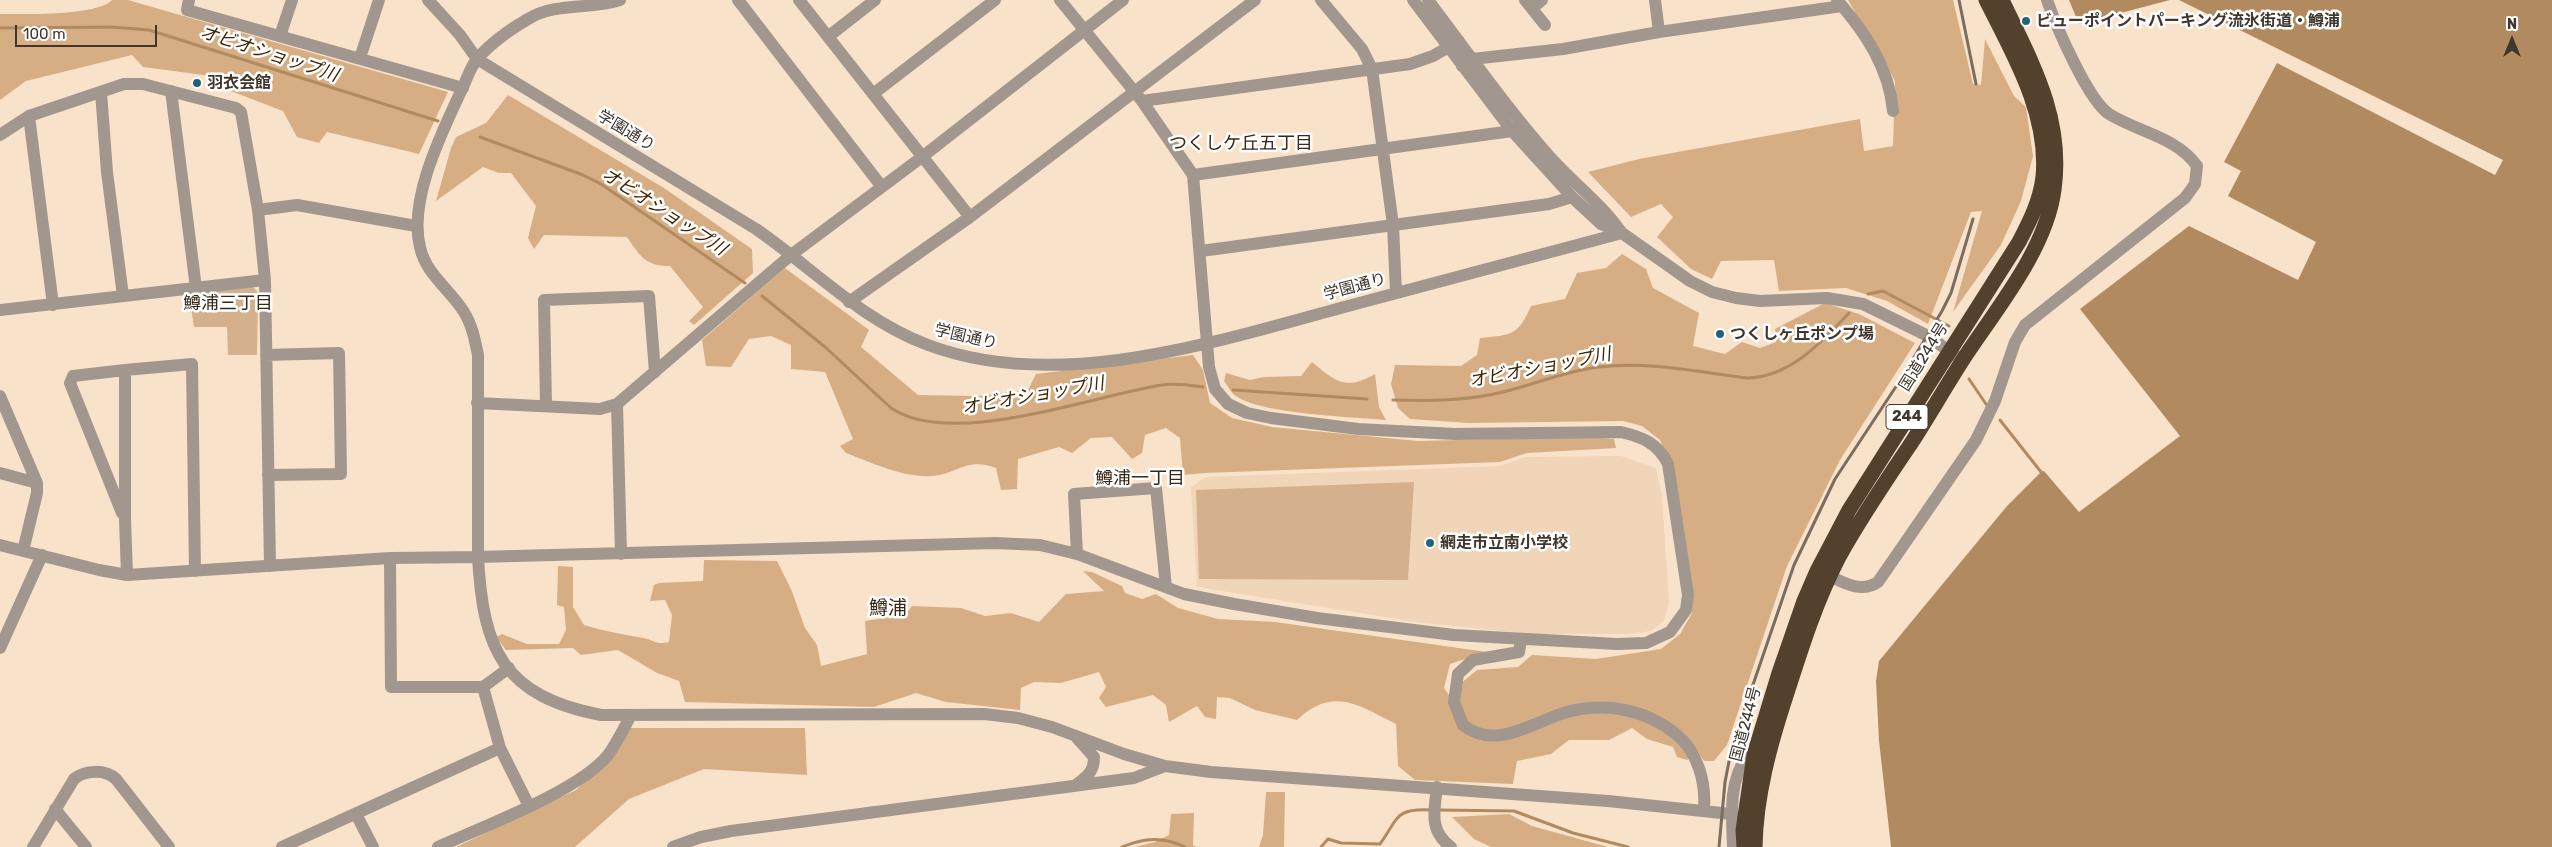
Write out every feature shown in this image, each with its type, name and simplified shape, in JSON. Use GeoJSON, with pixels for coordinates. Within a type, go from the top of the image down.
{"type":"FeatureCollection","features":[{"type":"Feature","properties":{"kind":"highway","name":"国道244号"},"geometry":{"type":"LineString","coordinates":[[1744,847],[1745,812],[1761,756],[1809,625],[1824,573],[1849,510],[2019,242],[2032,217],[2043,177],[2040,130],[2035,108],[2011,50],[1986,0]]}},
{"type":"Feature","properties":{"kind":"highway","name":"国道244号"},"geometry":{"type":"LineString","coordinates":[[1824,573],[1867,511],[2012,285],[2044,227],[2054,192],[2057,150],[2049,106],[2040,80],[2002,0]]}},
{"type":"Feature","properties":{"kind":"highway","name":"国道244号"},"geometry":{"type":"LineString","coordinates":[[1755,847],[1761,756]]}},
{"type":"Feature","properties":{"kind":"street"},"geometry":{"type":"LineString","coordinates":[[190,0],[186,10],[462,88]]}},
{"type":"Feature","properties":{"kind":"street"},"geometry":{"type":"LineString","coordinates":[[280,36],[292,0]]}},
{"type":"Feature","properties":{"kind":"street"},"geometry":{"type":"LineString","coordinates":[[360,58],[379,0]]}},
{"type":"Feature","properties":{"kind":"street","name":"学園通り"},"geometry":{"type":"LineString","coordinates":[[428,0],[460,35],[477,59],[543,101],[707,198],[791,255],[818,279],[849,302],[901,334],[956,354],[984,360],[1086,362],[1207,344],[1622,233]]}},
{"type":"Feature","properties":{"kind":"street"},"geometry":{"type":"LineString","coordinates":[[620,0],[602,5],[563,8],[537,15],[498,40],[477,59],[448,118],[430,167],[416,226],[426,266],[465,312],[474,336],[478,355],[478,557],[480,590],[486,628],[491,642],[509,668],[531,690],[563,706],[600,715],[984,714],[1018,718],[1165,766],[1211,772],[1437,787],[1732,814]]}},
{"type":"Feature","properties":{"kind":"street"},"geometry":{"type":"LineString","coordinates":[[738,0],[882,187]]}},
{"type":"Feature","properties":{"kind":"street"},"geometry":{"type":"LineString","coordinates":[[800,0],[970,217]]}},
{"type":"Feature","properties":{"kind":"street"},"geometry":{"type":"LineString","coordinates":[[829,36],[875,0]]}},
{"type":"Feature","properties":{"kind":"street"},"geometry":{"type":"LineString","coordinates":[[873,94],[994,0]]}},
{"type":"Feature","properties":{"kind":"street"},"geometry":{"type":"LineString","coordinates":[[0,545],[99,570],[127,575],[390,558],[621,554],[995,543],[1040,545],[1078,554],[1184,594],[1317,618],[1426,632],[1521,640],[1630,645],[1659,638],[1670,632],[1686,610],[1688,595],[1668,464],[1662,452],[1642,436],[1621,432],[1445,434],[1358,429],[1247,413],[1228,404],[1215,389],[1209,367],[1201,251],[1193,175],[1138,97],[1083,31],[1060,0]]}},
{"type":"Feature","properties":{"kind":"street"},"geometry":{"type":"LineString","coordinates":[[477,403],[600,409],[617,404],[791,255],[922,157],[1122,0]]}},
{"type":"Feature","properties":{"kind":"street"},"geometry":{"type":"LineString","coordinates":[[849,302],[1138,97],[1255,0]]}},
{"type":"Feature","properties":{"kind":"street"},"geometry":{"type":"LineString","coordinates":[[1321,0],[1362,49],[1372,69],[1393,225],[1396,293]]}},
{"type":"Feature","properties":{"kind":"street"},"geometry":{"type":"LineString","coordinates":[[1413,0],[1454,44]]}},
{"type":"Feature","properties":{"kind":"street"},"geometry":{"type":"LineString","coordinates":[[1428,0],[1454,44],[1517,128],[1572,197],[1601,224],[1622,233],[1690,281],[1712,292],[1760,301],[1827,298],[1863,304],[1928,336],[1963,360]]}},
{"type":"Feature","properties":{"kind":"street"},"geometry":{"type":"LineString","coordinates":[[1655,0],[1659,32]]}},
{"type":"Feature","properties":{"kind":"street"},"geometry":{"type":"LineString","coordinates":[[1824,573],[1860,589],[1869,588],[1878,582],[1976,440],[1995,401],[2014,342],[2025,325],[2185,198],[2195,184],[2197,166],[2188,152],[2110,114],[2098,104],[2071,57],[2046,0]]}},
{"type":"Feature","properties":{"kind":"street"},"geometry":{"type":"LineString","coordinates":[[1533,3],[1545,25]]}},
{"type":"Feature","properties":{"kind":"street"},"geometry":{"type":"LineString","coordinates":[[1467,62],[1563,49],[1839,3],[1864,34],[1881,64],[1891,94],[1893,111]]}},
{"type":"Feature","properties":{"kind":"street"},"geometry":{"type":"LineString","coordinates":[[1138,97],[1422,62],[1454,44]]}},
{"type":"Feature","properties":{"kind":"street"},"geometry":{"type":"LineString","coordinates":[[0,135],[29,116],[132,83],[236,108],[241,112],[244,118],[258,210],[265,280],[270,566]]}},
{"type":"Feature","properties":{"kind":"street"},"geometry":{"type":"LineString","coordinates":[[171,91],[196,288]]}},
{"type":"Feature","properties":{"kind":"street"},"geometry":{"type":"LineString","coordinates":[[101,92],[108,172],[123,296]]}},
{"type":"Feature","properties":{"kind":"street"},"geometry":{"type":"LineString","coordinates":[[29,116],[53,305]]}},
{"type":"Feature","properties":{"kind":"street"},"geometry":{"type":"LineString","coordinates":[[1193,175],[1383,150],[1517,128]]}},
{"type":"Feature","properties":{"kind":"street"},"geometry":{"type":"LineString","coordinates":[[1517,128],[1552,159],[1610,216],[1622,233]]}},
{"type":"Feature","properties":{"kind":"street"},"geometry":{"type":"LineString","coordinates":[[1201,251],[1549,204],[1572,197]]}},
{"type":"Feature","properties":{"kind":"street"},"geometry":{"type":"LineString","coordinates":[[258,210],[297,205],[416,226]]}},
{"type":"Feature","properties":{"kind":"street"},"geometry":{"type":"LineString","coordinates":[[0,310],[265,280]]}},
{"type":"Feature","properties":{"kind":"street"},"geometry":{"type":"LineString","coordinates":[[546,406],[544,300],[650,296],[655,372]]}},
{"type":"Feature","properties":{"kind":"street"},"geometry":{"type":"LineString","coordinates":[[266,355],[339,353],[341,474],[268,475]]}},
{"type":"Feature","properties":{"kind":"street"},"geometry":{"type":"LineString","coordinates":[[125,520],[70,383],[73,376],[192,364],[196,571]]}},
{"type":"Feature","properties":{"kind":"street"},"geometry":{"type":"LineString","coordinates":[[125,370],[127,575]]}},
{"type":"Feature","properties":{"kind":"street"},"geometry":{"type":"LineString","coordinates":[[0,396],[37,483],[37,493],[23,551]]}},
{"type":"Feature","properties":{"kind":"street"},"geometry":{"type":"LineString","coordinates":[[617,404],[621,554]]}},
{"type":"Feature","properties":{"kind":"street"},"geometry":{"type":"LineString","coordinates":[[0,473],[37,483]]}},
{"type":"Feature","properties":{"kind":"street"},"geometry":{"type":"LineString","coordinates":[[1078,554],[1074,494],[1156,488],[1166,587]]}},
{"type":"Feature","properties":{"kind":"street"},"geometry":{"type":"LineString","coordinates":[[0,648],[42,555]]}},
{"type":"Feature","properties":{"kind":"street"},"geometry":{"type":"LineString","coordinates":[[390,558],[392,687],[483,687],[509,668]]}},
{"type":"Feature","properties":{"kind":"street"},"geometry":{"type":"LineString","coordinates":[[1521,640],[1519,652],[1473,660],[1458,674],[1454,702],[1463,725],[1477,733],[1496,736],[1516,732],[1557,715],[1582,709],[1609,708],[1644,714],[1664,724],[1680,737],[1694,756],[1704,791],[1704,810]]}},
{"type":"Feature","properties":{"kind":"street"},"geometry":{"type":"LineString","coordinates":[[483,687],[500,748],[529,806]]}},
{"type":"Feature","properties":{"kind":"street"},"geometry":{"type":"LineString","coordinates":[[438,847],[529,806],[581,779],[607,756],[631,715]]}},
{"type":"Feature","properties":{"kind":"street"},"geometry":{"type":"LineString","coordinates":[[1074,735],[1094,757],[1094,767],[1088,776],[1077,784]]}},
{"type":"Feature","properties":{"kind":"street"},"geometry":{"type":"LineString","coordinates":[[282,847],[500,748]]}},
{"type":"Feature","properties":{"kind":"street"},"geometry":{"type":"LineString","coordinates":[[1733,847],[1732,814],[1740,766],[1747,757],[1761,756]]}},
{"type":"Feature","properties":{"kind":"street"},"geometry":{"type":"LineString","coordinates":[[673,847],[700,837],[731,831],[1134,778],[1165,766]]}},
{"type":"Feature","properties":{"kind":"street"},"geometry":{"type":"LineString","coordinates":[[33,847],[74,779],[80,774],[109,773],[168,847]]}},
{"type":"Feature","properties":{"kind":"street"},"geometry":{"type":"LineString","coordinates":[[1437,787],[1434,825],[1440,839],[1451,847]]}},
{"type":"Feature","properties":{"kind":"street"},"geometry":{"type":"LineString","coordinates":[[55,809],[86,847]]}},
{"type":"Feature","properties":{"kind":"street"},"geometry":{"type":"LineString","coordinates":[[356,814],[373,847]]}},
{"type":"Feature","properties":{"kind":"shaded area"},"geometry":{"type":"Polygon","coordinates":[[[112,0],[128,0],[448,92],[419,154],[327,132],[319,143],[297,137],[283,111],[231,91],[211,76],[143,67],[132,55],[26,81],[0,100],[0,14],[42,14],[77,11],[92,9],[112,0]]]}},
{"type":"Feature","properties":{"kind":"shaded area"},"geometry":{"type":"Polygon","coordinates":[[[1848,0],[1953,0],[1973,84],[1981,85],[1985,39],[2014,96],[2026,107],[2033,156],[2021,201],[2001,245],[1953,312],[1982,211],[1971,212],[1928,324],[1887,301],[1846,288],[1779,291],[1774,260],[1721,261],[1712,279],[1691,269],[1657,237],[1673,217],[1661,204],[1631,217],[1588,172],[1639,159],[1860,119],[1864,151],[1893,146],[1895,81],[1848,0]]]}},
{"type":"Feature","properties":{"kind":"shaded area"},"geometry":{"type":"Polygon","coordinates":[[[2069,0],[2170,0],[2079,24],[2069,0]]]}},
{"type":"Feature","properties":{"kind":"shaded area"},"geometry":{"type":"Polygon","coordinates":[[[2179,0],[2552,0],[2552,847],[1891,847],[1879,741],[1876,681],[1879,661],[2007,506],[2041,472],[2044,471],[2079,512],[2180,436],[2080,309],[2189,226],[2298,280],[2316,242],[2228,196],[2241,171],[2224,162],[2277,63],[2495,175],[2503,160],[2179,0]]]}},
{"type":"Feature","properties":{"kind":"shaded area"},"geometry":{"type":"Polygon","coordinates":[[[508,95],[664,188],[752,249],[753,273],[694,325],[689,321],[703,307],[670,266],[662,266],[644,259],[627,237],[544,235],[534,249],[528,238],[536,206],[511,173],[499,173],[483,167],[436,201],[456,137],[486,123],[508,95]]]}},
{"type":"Feature","properties":{"kind":"shaded area"},"geometry":{"type":"Polygon","coordinates":[[[1622,254],[1646,269],[1653,288],[1699,313],[1693,346],[1725,354],[1742,342],[1760,348],[1776,342],[1775,329],[1825,303],[1859,314],[1915,343],[1840,460],[1787,566],[1727,745],[1714,761],[1704,761],[1698,752],[1687,760],[1677,757],[1673,747],[1647,739],[1632,728],[1609,740],[1569,740],[1551,754],[1517,761],[1513,784],[1415,780],[1398,766],[1396,724],[1357,705],[1346,702],[1334,701],[1322,704],[1297,720],[1255,710],[1230,698],[1217,697],[1216,719],[1205,717],[1197,706],[1169,722],[1166,705],[1153,695],[1106,707],[1099,698],[1106,687],[1099,672],[1061,683],[1034,682],[1021,688],[1020,710],[946,702],[916,693],[874,707],[685,702],[679,681],[657,673],[618,650],[581,655],[573,648],[506,650],[496,637],[502,634],[527,644],[559,644],[566,630],[564,607],[557,605],[558,566],[573,567],[573,607],[584,625],[657,643],[669,642],[672,615],[665,600],[650,601],[654,585],[659,583],[703,581],[704,560],[777,561],[791,589],[805,628],[817,645],[821,666],[867,654],[865,621],[905,615],[912,606],[961,608],[985,616],[1011,613],[1039,622],[1066,594],[1104,591],[1083,571],[1092,572],[1122,586],[1125,593],[1142,599],[1156,594],[1178,608],[1218,619],[1275,622],[1487,652],[1450,664],[1444,688],[1451,698],[1460,684],[1477,670],[1518,667],[1532,655],[1596,659],[1661,649],[1680,634],[1692,613],[1675,477],[1660,440],[1642,426],[1623,421],[1468,423],[1410,419],[1398,408],[1391,384],[1395,365],[1461,366],[1477,355],[1480,338],[1499,336],[1512,332],[1522,323],[1531,306],[1565,299],[1577,273],[1606,268],[1622,254]]]}},
{"type":"Feature","properties":{"kind":"shaded area"},"geometry":{"type":"Polygon","coordinates":[[[785,268],[869,330],[861,347],[918,395],[978,396],[1028,390],[1036,374],[1193,355],[1203,370],[1210,403],[1232,418],[1272,427],[1418,441],[1589,437],[1614,439],[1616,448],[1527,453],[1500,462],[1183,475],[1180,438],[1166,428],[1145,435],[1142,453],[1132,459],[1112,437],[1091,438],[1072,453],[1059,447],[1018,459],[1017,489],[1001,490],[996,468],[985,465],[969,465],[941,475],[910,475],[846,453],[840,446],[853,439],[825,372],[791,369],[791,345],[771,336],[749,339],[731,367],[706,366],[702,340],[785,268]]]}},
{"type":"Feature","properties":{"kind":"shaded area"},"geometry":{"type":"Polygon","coordinates":[[[252,286],[258,292],[257,355],[228,355],[227,327],[194,327],[189,294],[252,286]]]}},
{"type":"Feature","properties":{"kind":"shaded area"},"geometry":{"type":"Polygon","coordinates":[[[1312,362],[1328,375],[1342,382],[1356,382],[1375,374],[1379,407],[1386,420],[1308,414],[1265,407],[1236,396],[1224,381],[1226,373],[1250,380],[1264,377],[1301,376],[1312,362]]]}},
{"type":"Feature","properties":{"kind":"shaded area","name":"網走市立南小学校"},"geometry":{"type":"Polygon","coordinates":[[[1621,456],[1656,468],[1662,496],[1669,602],[1664,621],[1651,631],[1627,634],[1531,634],[1423,623],[1197,587],[1191,487],[1206,477],[1500,466],[1525,457],[1621,456]]]}},
{"type":"Feature","properties":{"kind":"shaded area"},"geometry":{"type":"Polygon","coordinates":[[[1414,482],[1408,580],[1199,579],[1196,490],[1414,482]]]}},
{"type":"Feature","properties":{"kind":"shaded area"},"geometry":{"type":"Polygon","coordinates":[[[630,728],[805,728],[807,775],[704,769],[629,799],[575,847],[456,847],[576,790],[608,760],[630,728]]]}},
{"type":"Feature","properties":{"kind":"shaded area"},"geometry":{"type":"Polygon","coordinates":[[[1266,792],[1285,792],[1284,847],[1259,847],[1263,835],[1266,792]]]}},
{"type":"Feature","properties":{"kind":"shaded area"},"geometry":{"type":"Polygon","coordinates":[[[1194,813],[1193,845],[1196,847],[1135,847],[1155,842],[1169,835],[1171,814],[1194,813]]]}},
{"type":"Feature","properties":{"kind":"shaded area"},"geometry":{"type":"Polygon","coordinates":[[[1509,814],[1532,826],[1608,847],[1491,847],[1474,839],[1452,817],[1509,814]]]}},
{"type":"Feature","properties":{"kind":"waterway","name":"オビオショップ川"},"geometry":{"type":"LineString","coordinates":[[0,28],[112,27],[149,30],[438,121]]}},
{"type":"Feature","properties":{"kind":"waterway","name":"オビオショップ川"},"geometry":{"type":"LineString","coordinates":[[480,137],[583,175],[601,184],[745,283]]}},
{"type":"Feature","properties":{"kind":"waterway","name":"オビオショップ川"},"geometry":{"type":"LineString","coordinates":[[1868,294],[1883,291],[1949,326]]}},
{"type":"Feature","properties":{"kind":"waterway","name":"オビオショップ川"},"geometry":{"type":"LineString","coordinates":[[762,296],[825,347],[891,408],[917,419],[949,423],[985,422],[1023,416],[1162,385],[1177,384],[1203,387]]}},
{"type":"Feature","properties":{"kind":"waterway","name":"オビオショップ川"},"geometry":{"type":"LineString","coordinates":[[1393,400],[1462,399],[1489,395],[1575,371],[1599,367],[1655,366],[1747,378],[1762,376],[1777,372],[1804,356],[1849,313]]}},
{"type":"Feature","properties":{"kind":"waterway","name":"オビオショップ川"},"geometry":{"type":"LineString","coordinates":[[1969,379],[1988,407]]}},
{"type":"Feature","properties":{"kind":"waterway","name":"オビオショップ川"},"geometry":{"type":"LineString","coordinates":[[1233,390],[1367,399]]}},
{"type":"Feature","properties":{"kind":"waterway","name":"オビオショップ川"},"geometry":{"type":"LineString","coordinates":[[2000,420],[2041,472]]}},
{"type":"Feature","properties":{"kind":"waterway"},"geometry":{"type":"LineString","coordinates":[[1321,847],[1328,839],[1341,843],[1380,844],[1399,816],[1411,811],[1432,810]]}},
{"type":"Feature","properties":{"kind":"waterway"},"geometry":{"type":"LineString","coordinates":[[1438,810],[1514,811],[1573,833],[1628,847]]}},
{"type":"Feature","properties":{"kind":"waterway"},"geometry":{"type":"LineString","coordinates":[[1122,847],[1146,840],[1169,841],[1185,847]]}},
{"type":"Feature","properties":{"kind":"railway"},"geometry":{"type":"LineString","coordinates":[[1959,0],[1976,84]]}},
{"type":"Feature","properties":{"kind":"railway"},"geometry":{"type":"LineString","coordinates":[[1719,847],[1725,782],[1732,746],[1794,565],[1835,479],[1899,382],[1942,311],[1951,293],[1973,219]]}},
{"type":"Feature","properties":{"kind":"place","name":"ビューポイントパーキング流氷街道・鱒浦"},"geometry":{"type":"Point","coordinates":[2026,21]}},
{"type":"Feature","properties":{"kind":"place","name":"羽衣会館"},"geometry":{"type":"Point","coordinates":[197,83]}},
{"type":"Feature","properties":{"kind":"place","name":"つくしヶ丘ポンプ場"},"geometry":{"type":"Point","coordinates":[1720,334]}},
{"type":"Feature","properties":{"kind":"place","name":"網走市立南小学校"},"geometry":{"type":"Point","coordinates":[1430,543]}},
{"type":"Feature","properties":{"kind":"district","name":"つくしケ丘五丁目"},"geometry":{"type":"Point","coordinates":[1241,144]}},
{"type":"Feature","properties":{"kind":"district","name":"鱒浦三丁目"},"geometry":{"type":"Point","coordinates":[228,304]}},
{"type":"Feature","properties":{"kind":"district","name":"鱒浦一丁目"},"geometry":{"type":"Point","coordinates":[1140,479]}},
{"type":"Feature","properties":{"kind":"district","name":"鱒浦"},"geometry":{"type":"Point","coordinates":[888,609]}}]}
